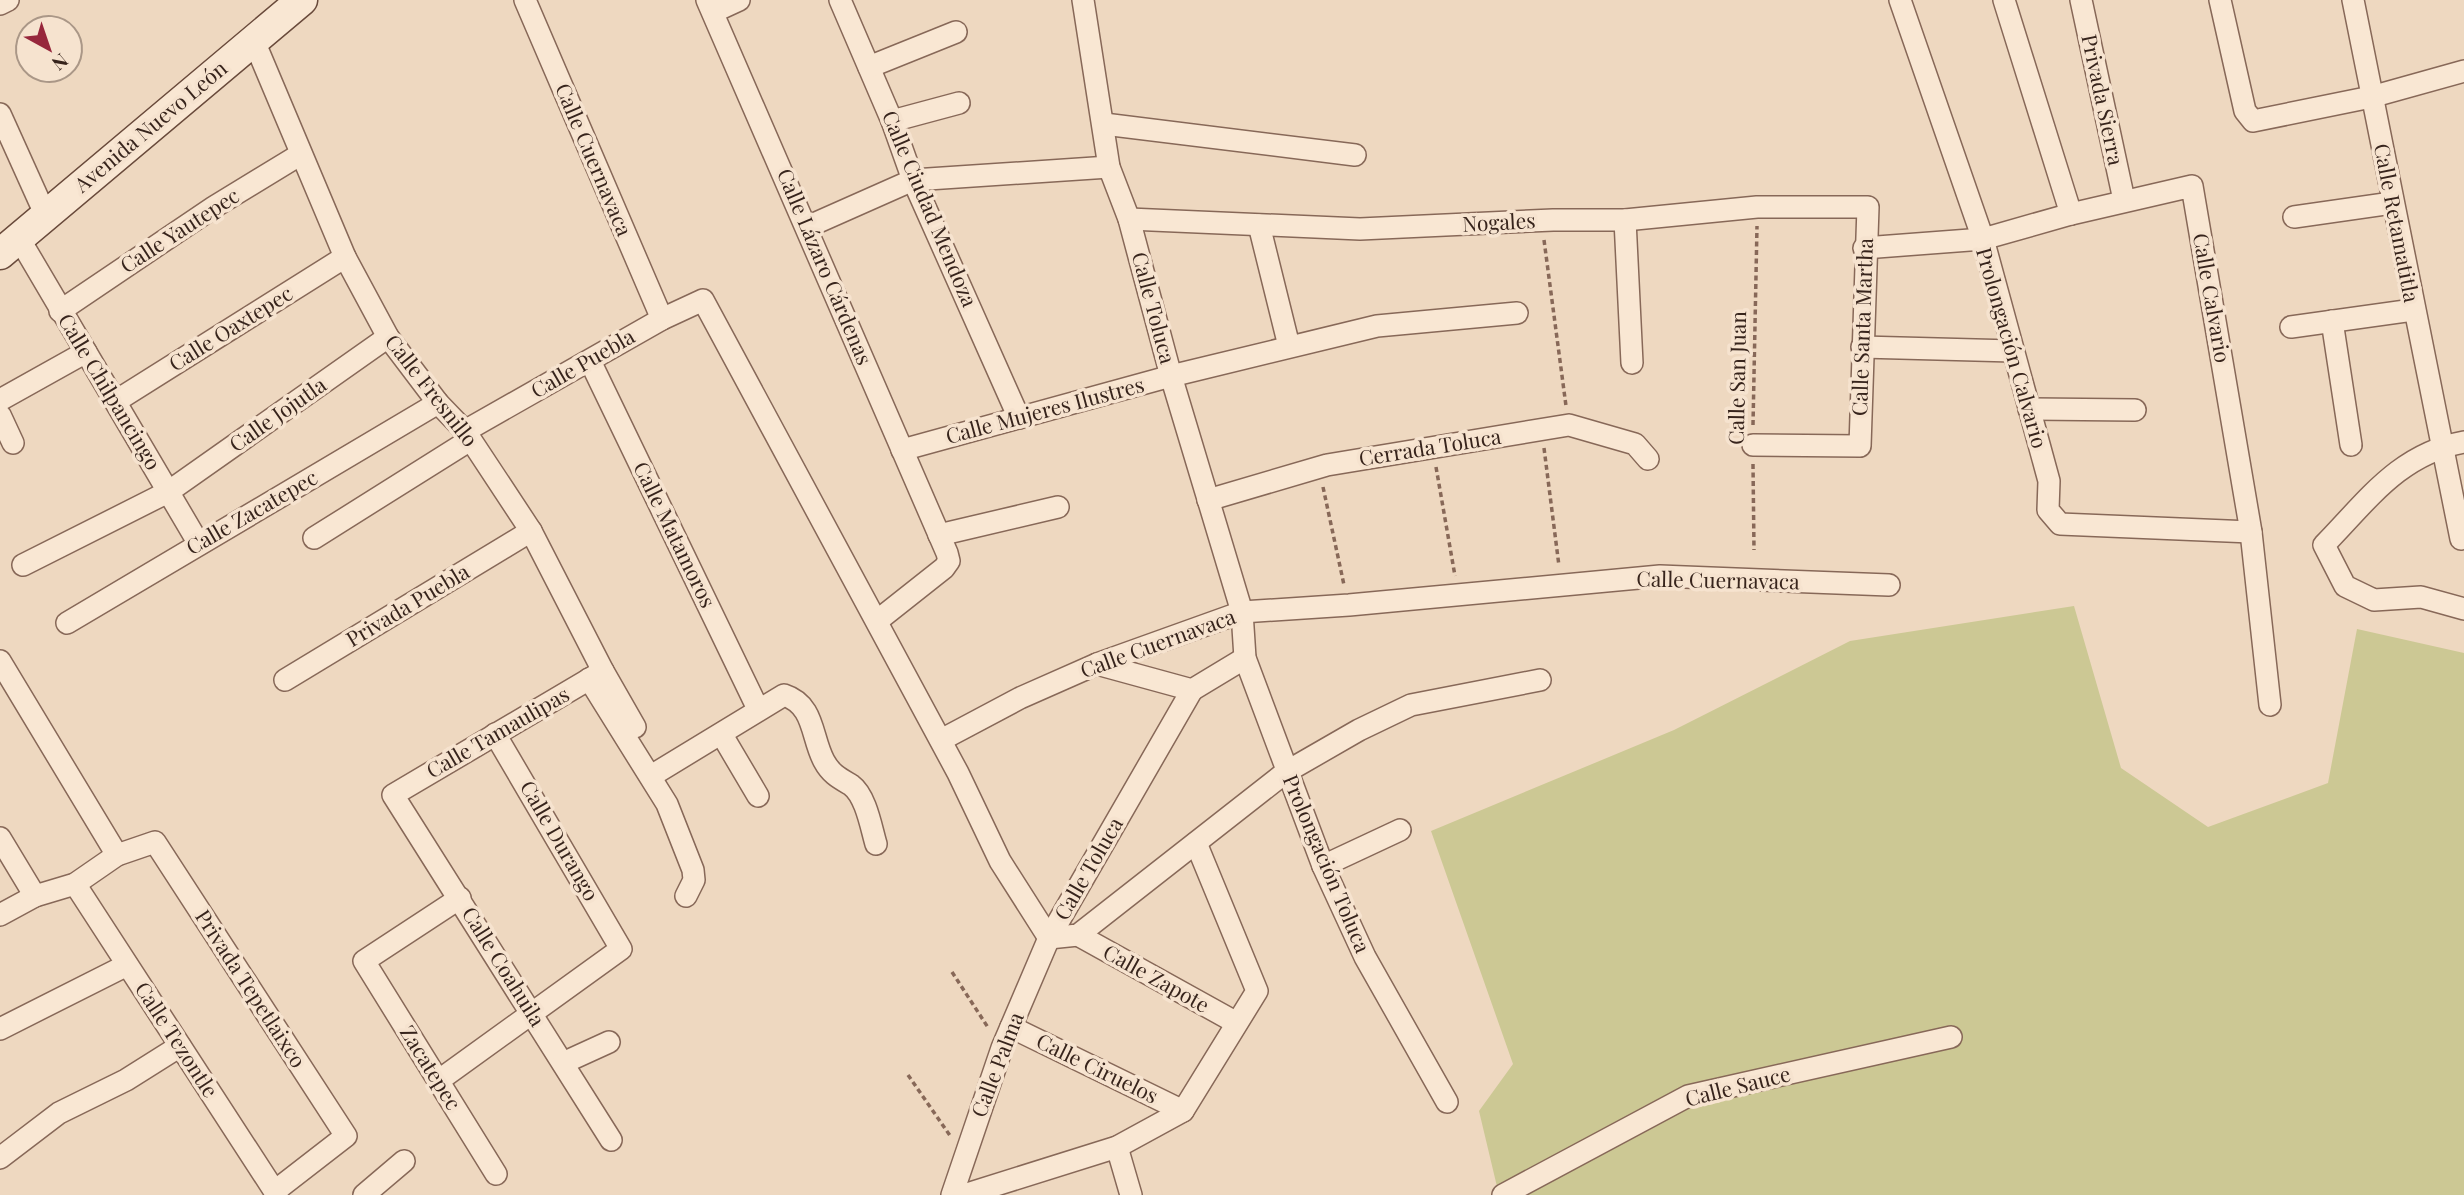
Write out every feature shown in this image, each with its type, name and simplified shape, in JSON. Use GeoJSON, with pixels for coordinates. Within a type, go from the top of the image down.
{"type":"FeatureCollection","features":[{"type":"Feature","properties":{"kind":"main road","name":"Avenida Nuevo León"},"geometry":{"type":"LineString","coordinates":[[10,247],[302,0]]}},
{"type":"Feature","properties":{"kind":"street"},"geometry":{"type":"LineString","coordinates":[[0,4],[8,0]]}},
{"type":"Feature","properties":{"kind":"street","name":"Calle Cuernavaca"},"geometry":{"type":"LineString","coordinates":[[525,0],[662,319]]}},
{"type":"Feature","properties":{"kind":"street"},"geometry":{"type":"LineString","coordinates":[[710,6],[739,0]]}},
{"type":"Feature","properties":{"kind":"street","name":"Calle Ciudad Mendoza"},"geometry":{"type":"LineString","coordinates":[[840,0],[892,121],[913,180],[1019,418]]}},
{"type":"Feature","properties":{"kind":"street","name":"Calle Toluca"},"geometry":{"type":"LineString","coordinates":[[1083,0],[1110,167],[1129,219],[1171,376],[1242,612]]}},
{"type":"Feature","properties":{"kind":"street"},"geometry":{"type":"LineString","coordinates":[[1900,0],[1983,239]]}},
{"type":"Feature","properties":{"kind":"street"},"geometry":{"type":"LineString","coordinates":[[2004,0],[2071,214]]}},
{"type":"Feature","properties":{"kind":"street","name":"Privada Sierra"},"geometry":{"type":"LineString","coordinates":[[2081,0],[2124,200]]}},
{"type":"Feature","properties":{"kind":"street"},"geometry":{"type":"LineString","coordinates":[[2220,0],[2245,111],[2253,121],[2371,97],[2464,71]]}},
{"type":"Feature","properties":{"kind":"street","name":"Calle Retamatitla"},"geometry":{"type":"LineString","coordinates":[[2353,0],[2440,446],[2461,539]]}},
{"type":"Feature","properties":{"kind":"street","name":"Calle Lázaro Cárdenas"},"geometry":{"type":"LineString","coordinates":[[710,6],[947,553],[948,561],[944,568],[877,621]]}},
{"type":"Feature","properties":{"kind":"street"},"geometry":{"type":"LineString","coordinates":[[869,67],[956,32]]}},
{"type":"Feature","properties":{"kind":"street","name":"Calle Fresnillo"},"geometry":{"type":"LineString","coordinates":[[254,41],[345,257],[388,337],[438,403],[468,436],[531,531],[596,675],[635,727]]}},
{"type":"Feature","properties":{"kind":"street"},"geometry":{"type":"LineString","coordinates":[[892,121],[959,103]]}},
{"type":"Feature","properties":{"kind":"street"},"geometry":{"type":"LineString","coordinates":[[0,114],[46,216]]}},
{"type":"Feature","properties":{"kind":"street"},"geometry":{"type":"LineString","coordinates":[[1104,124],[1355,155]]}},
{"type":"Feature","properties":{"kind":"street","name":"Calle Yautepec"},"geometry":{"type":"LineString","coordinates":[[60,311],[214,207],[301,154]]}},
{"type":"Feature","properties":{"kind":"street"},"geometry":{"type":"LineString","coordinates":[[807,227],[913,180],[1110,167]]}},
{"type":"Feature","properties":{"kind":"street","name":"Calle Calvario"},"geometry":{"type":"LineString","coordinates":[[1983,239],[2124,200],[2192,186],[2251,532]]}},
{"type":"Feature","properties":{"kind":"street"},"geometry":{"type":"LineString","coordinates":[[2294,216],[2392,202]]}},
{"type":"Feature","properties":{"kind":"street","name":"Nogales"},"geometry":{"type":"LineString","coordinates":[[1129,219],[1360,229],[1542,220],[1625,220],[1757,207],[1868,207]]}},
{"type":"Feature","properties":{"kind":"street","name":"Calle Santa Martha"},"geometry":{"type":"LineString","coordinates":[[1753,445],[1860,446],[1864,248],[1868,207]]}},
{"type":"Feature","properties":{"kind":"street"},"geometry":{"type":"LineString","coordinates":[[1625,220],[1632,363]]}},
{"type":"Feature","properties":{"kind":"street"},"geometry":{"type":"LineString","coordinates":[[1259,225],[1289,346]]}},
{"type":"Feature","properties":{"kind":"street","name":"Prolongación Calvario"},"geometry":{"type":"LineString","coordinates":[[1864,248],[1983,239],[2049,481],[2048,510],[2060,524],[2251,532]]}},
{"type":"Feature","properties":{"kind":"street","name":"Calle Chilpancingo"},"geometry":{"type":"LineString","coordinates":[[10,247],[60,311],[199,544]]}},
{"type":"Feature","properties":{"kind":"street","name":"Calle Oaxtepec"},"geometry":{"type":"LineString","coordinates":[[116,401],[345,257]]}},
{"type":"Feature","properties":{"kind":"street","name":"Calle Puebla"},"geometry":{"type":"LineString","coordinates":[[314,538],[468,436],[590,361],[662,319],[703,299],[877,621]]}},
{"type":"Feature","properties":{"kind":"street"},"geometry":{"type":"LineString","coordinates":[[2291,327],[2413,310]]}},
{"type":"Feature","properties":{"kind":"street","name":"Calle Mujeres Ilustres"},"geometry":{"type":"LineString","coordinates":[[902,450],[1171,376],[1377,326],[1517,313]]}},
{"type":"Feature","properties":{"kind":"street"},"geometry":{"type":"LineString","coordinates":[[2332,321],[2351,445]]}},
{"type":"Feature","properties":{"kind":"street","name":"Calle Jojutla"},"geometry":{"type":"LineString","coordinates":[[23,565],[168,492],[388,337]]}},
{"type":"Feature","properties":{"kind":"street"},"geometry":{"type":"LineString","coordinates":[[1862,347],[2013,351]]}},
{"type":"Feature","properties":{"kind":"street"},"geometry":{"type":"LineString","coordinates":[[0,400],[86,352]]}},
{"type":"Feature","properties":{"kind":"street","name":"Calle Matamoros"},"geometry":{"type":"LineString","coordinates":[[590,361],[758,709]]}},
{"type":"Feature","properties":{"kind":"street","name":"Calle Zacatepec"},"geometry":{"type":"LineString","coordinates":[[67,624],[438,403]]}},
{"type":"Feature","properties":{"kind":"street"},"geometry":{"type":"LineString","coordinates":[[2029,409],[2135,410]]}},
{"type":"Feature","properties":{"kind":"street"},"geometry":{"type":"LineString","coordinates":[[0,415],[13,443]]}},
{"type":"Feature","properties":{"kind":"street","name":"Cerrada Toluca"},"geometry":{"type":"LineString","coordinates":[[1208,500],[1318,468],[1569,425],[1635,444],[1648,459]]}},
{"type":"Feature","properties":{"kind":"street"},"geometry":{"type":"LineString","coordinates":[[2464,442],[2440,446],[2403,464],[2324,545],[2345,586],[2374,600],[2421,597],[2464,609]]}},
{"type":"Feature","properties":{"kind":"street"},"geometry":{"type":"LineString","coordinates":[[939,535],[1058,507]]}},
{"type":"Feature","properties":{"kind":"street","name":"Privada Puebla"},"geometry":{"type":"LineString","coordinates":[[285,680],[531,531]]}},
{"type":"Feature","properties":{"kind":"street"},"geometry":{"type":"LineString","coordinates":[[2251,532],[2270,705]]}},
{"type":"Feature","properties":{"kind":"street","name":"Calle Cuernavaca"},"geometry":{"type":"LineString","coordinates":[[941,740],[1020,698],[1097,664],[1242,612],[1349,606],[1660,576],[1889,585]]}},
{"type":"Feature","properties":{"kind":"street","name":"Prolongación Toluca"},"geometry":{"type":"LineString","coordinates":[[1242,612],[1245,658],[1322,866],[1365,957],[1447,1102]]}},
{"type":"Feature","properties":{"kind":"street"},"geometry":{"type":"LineString","coordinates":[[877,621],[941,740],[1000,861],[1049,938],[1078,935],[1286,772],[1359,730],[1411,705],[1540,680]]}},
{"type":"Feature","properties":{"kind":"street"},"geometry":{"type":"LineString","coordinates":[[1097,664],[1192,690],[1245,658]]}},
{"type":"Feature","properties":{"kind":"street"},"geometry":{"type":"LineString","coordinates":[[0,661],[117,855],[75,884],[35,896],[0,915]]}},
{"type":"Feature","properties":{"kind":"street"},"geometry":{"type":"LineString","coordinates":[[596,675],[667,804],[694,870],[694,880],[687,896]]}},
{"type":"Feature","properties":{"kind":"street","name":"Calle Tamaulipas"},"geometry":{"type":"LineString","coordinates":[[393,795],[596,675]]}},
{"type":"Feature","properties":{"kind":"street","name":"Calle Toluca"},"geometry":{"type":"LineString","coordinates":[[1049,938],[1192,690]]}},
{"type":"Feature","properties":{"kind":"street"},"geometry":{"type":"LineString","coordinates":[[651,776],[784,695],[802,705],[815,729],[823,760],[838,780],[853,786],[869,815],[876,844]]}},
{"type":"Feature","properties":{"kind":"street","name":"Calle Durango"},"geometry":{"type":"LineString","coordinates":[[495,734],[621,949],[532,1015]]}},
{"type":"Feature","properties":{"kind":"street"},"geometry":{"type":"LineString","coordinates":[[722,735],[758,796]]}},
{"type":"Feature","properties":{"kind":"street","name":"Calle Coahuila"},"geometry":{"type":"LineString","coordinates":[[393,795],[611,1140]]}},
{"type":"Feature","properties":{"kind":"street"},"geometry":{"type":"LineString","coordinates":[[1322,866],[1400,830]]}},
{"type":"Feature","properties":{"kind":"street"},"geometry":{"type":"LineString","coordinates":[[0,838],[35,896]]}},
{"type":"Feature","properties":{"kind":"street","name":"Privada Tepetlaixco"},"geometry":{"type":"LineString","coordinates":[[117,855],[155,842],[346,1136],[276,1193]]}},
{"type":"Feature","properties":{"kind":"street"},"geometry":{"type":"LineString","coordinates":[[964,1195],[1008,1189],[1117,1147],[1183,1111],[1235,1022],[1255,999],[1257,991],[1196,843]]}},
{"type":"Feature","properties":{"kind":"street","name":"Calle Tezontle"},"geometry":{"type":"LineString","coordinates":[[75,884],[276,1193]]}},
{"type":"Feature","properties":{"kind":"street","name":"Zacatepec"},"geometry":{"type":"LineString","coordinates":[[460,898],[363,961],[496,1174]]}},
{"type":"Feature","properties":{"kind":"street","name":"Calle Zapote"},"geometry":{"type":"LineString","coordinates":[[1078,935],[1235,1022]]}},
{"type":"Feature","properties":{"kind":"street","name":"Calle Palma"},"geometry":{"type":"LineString","coordinates":[[952,1195],[1002,1048],[1049,938]]}},
{"type":"Feature","properties":{"kind":"street"},"geometry":{"type":"LineString","coordinates":[[0,1029],[127,964]]}},
{"type":"Feature","properties":{"kind":"street"},"geometry":{"type":"LineString","coordinates":[[438,1081],[532,1015]]}},
{"type":"Feature","properties":{"kind":"street","name":"Calle Ciruelos"},"geometry":{"type":"LineString","coordinates":[[1011,1027],[1183,1111]]}},
{"type":"Feature","properties":{"kind":"street","name":"Calle Sauce"},"geometry":{"type":"LineString","coordinates":[[1503,1195],[1688,1096],[1951,1037]]}},
{"type":"Feature","properties":{"kind":"street"},"geometry":{"type":"LineString","coordinates":[[563,1063],[609,1042]]}},
{"type":"Feature","properties":{"kind":"street"},"geometry":{"type":"LineString","coordinates":[[0,1158],[60,1114],[125,1080],[180,1046]]}},
{"type":"Feature","properties":{"kind":"street"},"geometry":{"type":"LineString","coordinates":[[1117,1147],[1131,1195]]}},
{"type":"Feature","properties":{"kind":"street"},"geometry":{"type":"LineString","coordinates":[[364,1195],[404,1161]]}},
{"type":"Feature","properties":{"kind":"path","name":"Calle San Juan"},"geometry":{"type":"LineString","coordinates":[[1754,550],[1757,207]]}},
{"type":"Feature","properties":{"kind":"path"},"geometry":{"type":"LineString","coordinates":[[1542,220],[1569,425]]}},
{"type":"Feature","properties":{"kind":"path"},"geometry":{"type":"LineString","coordinates":[[1542,429],[1562,586]]}},
{"type":"Feature","properties":{"kind":"path"},"geometry":{"type":"LineString","coordinates":[[1433,447],[1458,595]]}},
{"type":"Feature","properties":{"kind":"path"},"geometry":{"type":"LineString","coordinates":[[1318,468],[1349,606]]}},
{"type":"Feature","properties":{"kind":"path"},"geometry":{"type":"LineString","coordinates":[[952,972],[1002,1048]]}},
{"type":"Feature","properties":{"kind":"path"},"geometry":{"type":"LineString","coordinates":[[908,1075],[964,1156]]}},
{"type":"Feature","properties":{"kind":"shaded area"},"geometry":{"type":"Polygon","coordinates":[[[2074,606],[2121,768],[2208,827],[2328,783],[2357,629],[2464,653],[2464,1195],[1499,1195],[1479,1111],[1513,1064],[1431,831],[1674,730],[1850,641],[2074,606]]]}}]}
